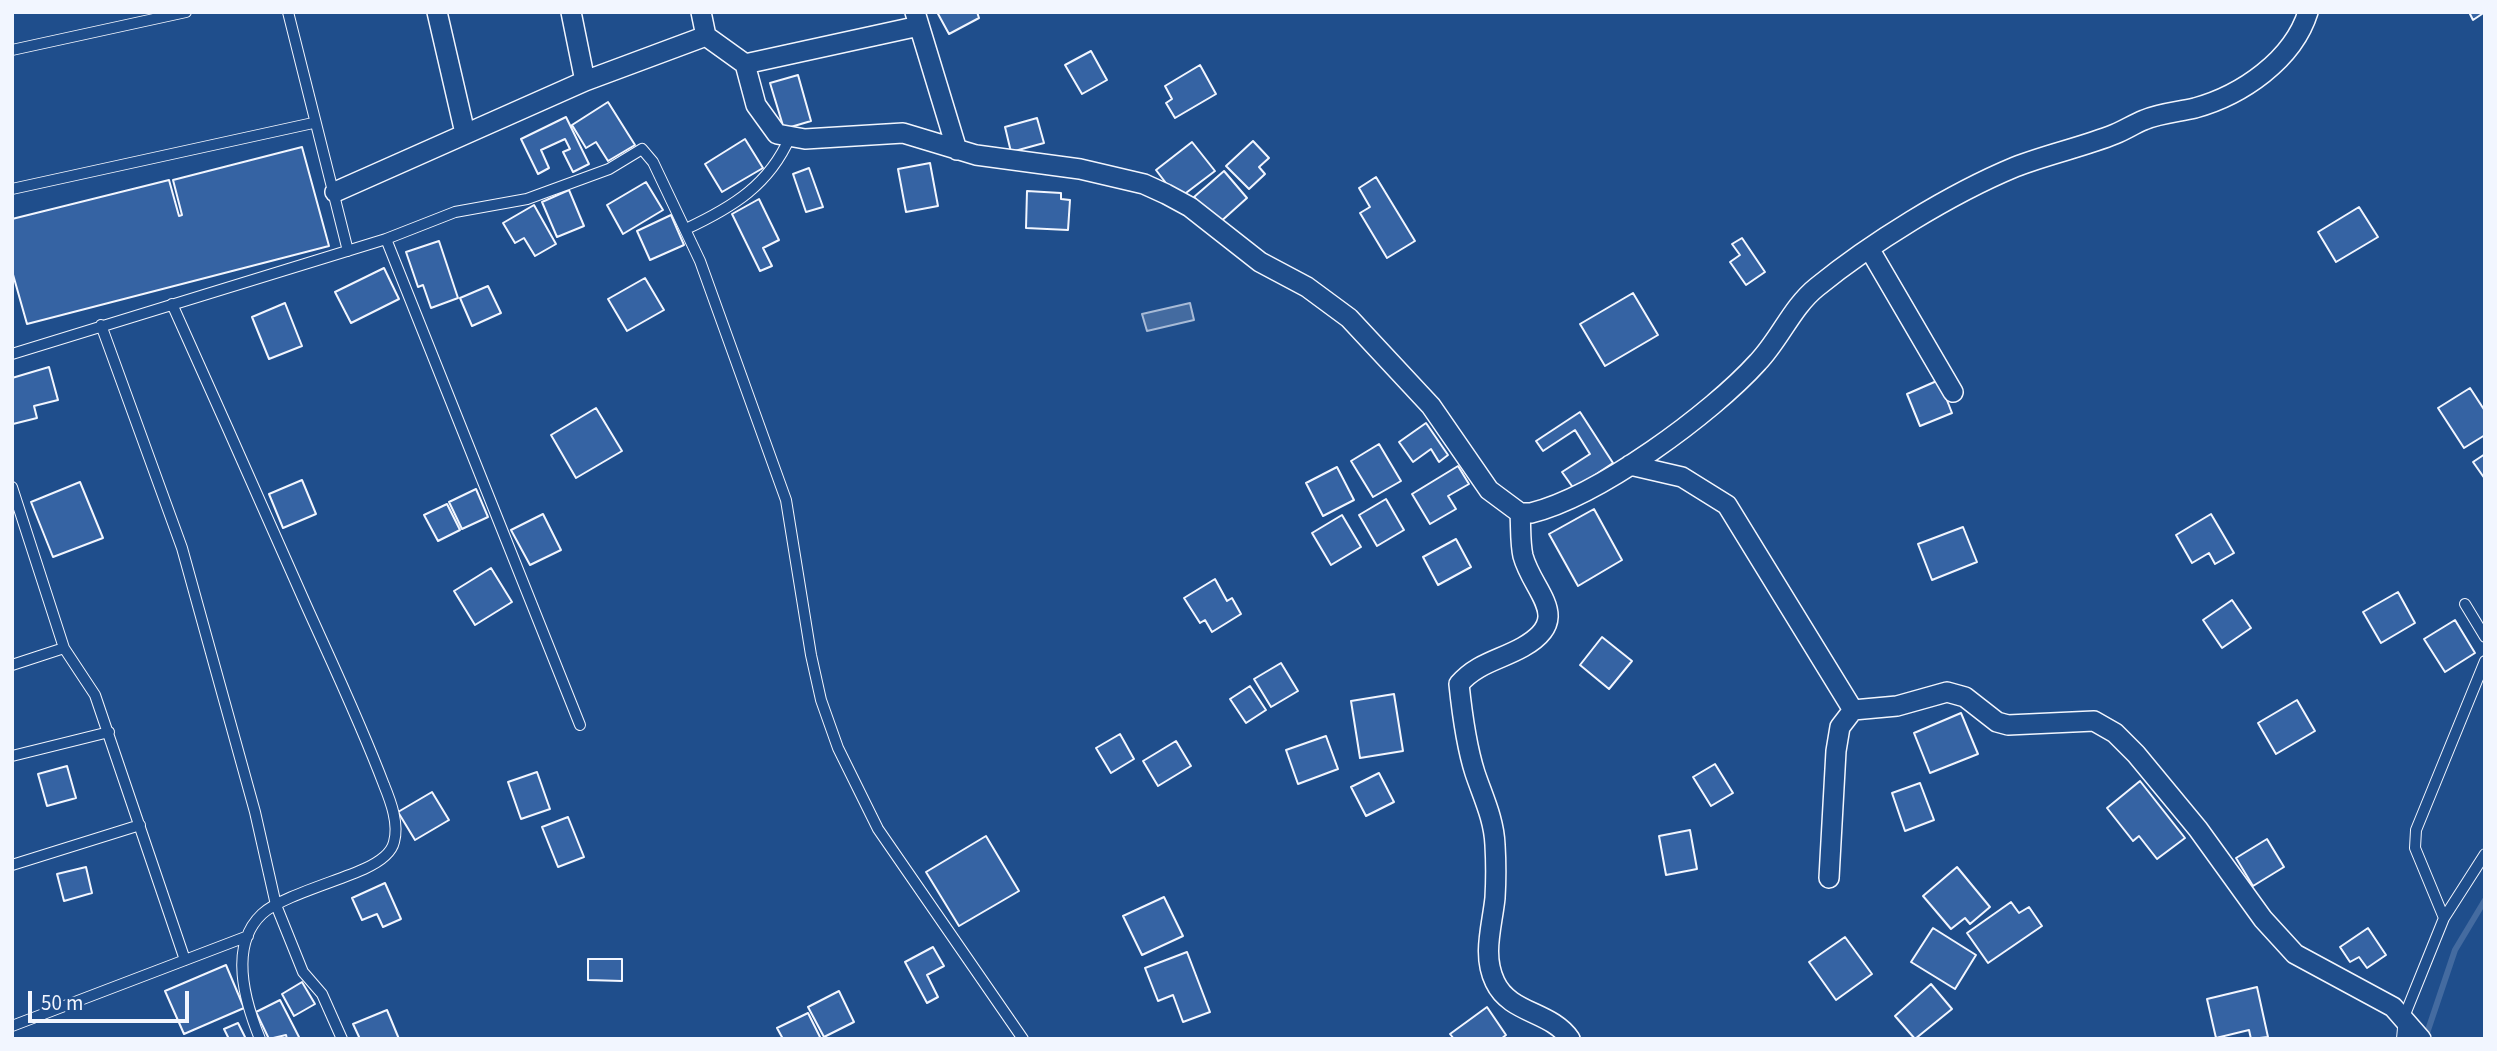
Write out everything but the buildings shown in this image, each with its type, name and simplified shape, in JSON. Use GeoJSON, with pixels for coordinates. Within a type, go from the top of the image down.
{"type":"FeatureCollection","features":[{"type":"Feature","properties":{"kind":"street"},"geometry":{"type":"LineString","coordinates":[[438,12],[465,133]]}},
{"type":"Feature","properties":{"kind":"street"},"geometry":{"type":"LineString","coordinates":[[571,12],[585,81]]}},
{"type":"Feature","properties":{"kind":"street"},"geometry":{"type":"LineString","coordinates":[[701,12],[706,36],[745,64],[749,87],[762,116],[777,134],[790,137],[903,133],[957,150],[1144,184],[1190,207],[1260,262],[1307,287],[1349,318],[1431,406],[1483,483],[1496,497],[1520,513],[1548,508],[1630,465],[1731,392],[1761,360],[1800,304],[1816,288],[1951,198],[2016,167],[2116,134],[2145,120],[2213,102],[2258,77],[2287,52],[2308,12]]}},
{"type":"Feature","properties":{"kind":"street"},"geometry":{"type":"LineString","coordinates":[[745,64],[917,19],[957,150]]}},
{"type":"Feature","properties":{"kind":"street"},"geometry":{"type":"LineString","coordinates":[[335,192],[585,81],[706,36]]}},
{"type":"Feature","properties":{"kind":"street"},"geometry":{"type":"LineString","coordinates":[[1870,250],[1953,392]]}},
{"type":"Feature","properties":{"kind":"street"},"geometry":{"type":"LineString","coordinates":[[1630,465],[1682,477],[1727,505],[1853,710]]}},
{"type":"Feature","properties":{"kind":"street"},"geometry":{"type":"LineString","coordinates":[[1520,513],[1523,557],[1543,596],[1548,624],[1543,633],[1522,648],[1483,663],[1459,684],[1474,771],[1492,821],[1495,844],[1494,899],[1488,951],[1490,968],[1505,997],[1552,1021],[1570,1039]]}},
{"type":"Feature","properties":{"kind":"street"},"geometry":{"type":"LineString","coordinates":[[1829,878],[1836,751],[1840,727],[1853,710],[1898,706],[1947,692],[1965,697],[1997,722],[2008,725],[2094,721],[2115,733],[2136,754],[2219,856],[2263,919],[2295,954],[2393,1007],[2410,1031]]}},
{"type":"Feature","properties":{"kind":"lane"},"geometry":{"type":"LineString","coordinates":[[12,50],[186,12]]}},
{"type":"Feature","properties":{"kind":"lane"},"geometry":{"type":"LineString","coordinates":[[288,12],[313,123],[335,192],[348,251]]}},
{"type":"Feature","properties":{"kind":"lane"},"geometry":{"type":"LineString","coordinates":[[12,189],[313,123]]}},
{"type":"Feature","properties":{"kind":"lane"},"geometry":{"type":"LineString","coordinates":[[686,229],[709,218],[754,189],[778,164],[790,137]]}},
{"type":"Feature","properties":{"kind":"lane"},"geometry":{"type":"LineString","coordinates":[[12,354],[386,239],[455,212],[527,199],[609,169],[642,149],[653,162],[686,229],[786,500],[811,655],[821,700],[838,748],[878,829],[1023,1039]]}},
{"type":"Feature","properties":{"kind":"lane"},"geometry":{"type":"LineString","coordinates":[[386,239],[580,725]]}},
{"type":"Feature","properties":{"kind":"lane"},"geometry":{"type":"LineString","coordinates":[[172,304],[344,689],[385,787],[396,824],[394,844],[383,858],[322,888],[276,905],[262,914],[248,936],[242,950],[246,999],[260,1039]]}},
{"type":"Feature","properties":{"kind":"lane"},"geometry":{"type":"LineString","coordinates":[[102,325],[181,548],[255,812],[276,905],[303,972],[322,995],[342,1039]]}},
{"type":"Feature","properties":{"kind":"lane"},"geometry":{"type":"LineString","coordinates":[[12,487],[64,648],[95,695],[109,732],[185,960]]}},
{"type":"Feature","properties":{"kind":"lane"},"geometry":{"type":"LineString","coordinates":[[2465,604],[2485,637]]}},
{"type":"Feature","properties":{"kind":"lane"},"geometry":{"type":"LineString","coordinates":[[12,665],[64,648]]}},
{"type":"Feature","properties":{"kind":"lane"},"geometry":{"type":"LineString","coordinates":[[2444,918],[2415,848],[2416,830],[2485,661]]}},
{"type":"Feature","properties":{"kind":"lane"},"geometry":{"type":"LineString","coordinates":[[12,756],[109,732]]}},
{"type":"Feature","properties":{"kind":"lane"},"geometry":{"type":"LineString","coordinates":[[12,864],[140,825]]}},
{"type":"Feature","properties":{"kind":"lane"},"geometry":{"type":"LineString","coordinates":[[2410,1031],[2444,918],[2485,854]]}},
{"type":"Feature","properties":{"kind":"lane"},"geometry":{"type":"LineString","coordinates":[[12,1026],[248,936]]}},
{"type":"Feature","properties":{"kind":"water"},"geometry":{"type":"Polygon","coordinates":[[[1190,303],[1194,320],[1147,331],[1142,314],[1190,303]]]}},
{"type":"Feature","properties":{"kind":"waterway"},"geometry":{"type":"LineString","coordinates":[[2425,1039],[2455,950],[2485,900]]}}]}
